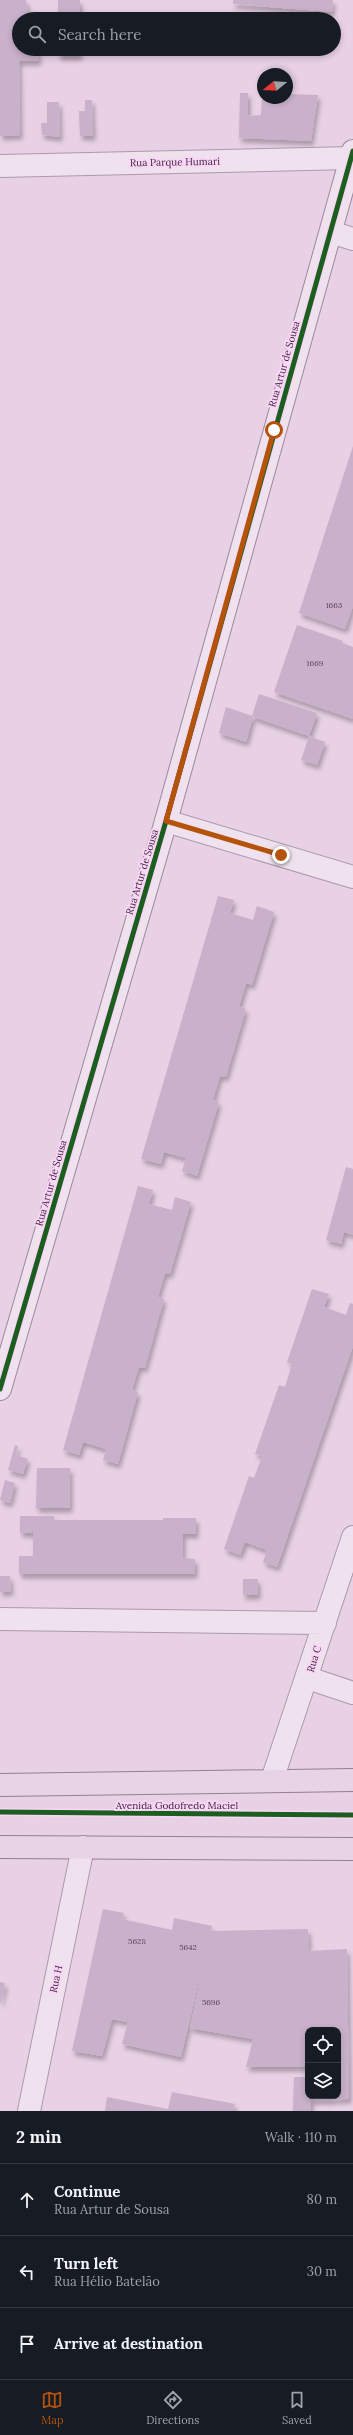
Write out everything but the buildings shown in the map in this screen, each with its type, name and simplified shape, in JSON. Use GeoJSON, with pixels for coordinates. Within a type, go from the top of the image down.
{"type":"FeatureCollection","features":[{"type":"Feature","properties":{"kind":"main road"},"geometry":{"type":"LineString","coordinates":[[0,1785],[353,1780]]}},
{"type":"Feature","properties":{"kind":"main road"},"geometry":{"type":"LineString","coordinates":[[0,1846],[353,1849]]}},
{"type":"Feature","properties":{"kind":"street","name":"Rua Parque Humari"},"geometry":{"type":"LineString","coordinates":[[0,166],[352,155]]}},
{"type":"Feature","properties":{"kind":"street","name":"Rua Artur de Sousa"},"geometry":{"type":"LineString","coordinates":[[0,1389],[166,821],[352,155]]}},
{"type":"Feature","properties":{"kind":"street"},"geometry":{"type":"LineString","coordinates":[[331,232],[353,239]]}},
{"type":"Feature","properties":{"kind":"street"},"geometry":{"type":"LineString","coordinates":[[166,821],[353,877]]}},
{"type":"Feature","properties":{"kind":"street","name":"Rua C"},"geometry":{"type":"LineString","coordinates":[[272,1780],[308,1678],[353,1537]]}},
{"type":"Feature","properties":{"kind":"street"},"geometry":{"type":"LineString","coordinates":[[0,1619],[325,1623]]}},
{"type":"Feature","properties":{"kind":"street"},"geometry":{"type":"LineString","coordinates":[[308,1678],[353,1693]]}},
{"type":"Feature","properties":{"kind":"street","name":"Rua H"},"geometry":{"type":"LineString","coordinates":[[29,2111],[83,1847]]}},
{"type":"Feature","properties":{"kind":"cycle path"},"geometry":{"type":"LineString","coordinates":[[0,1389],[166,821],[353,151]]}},
{"type":"Feature","properties":{"kind":"cycle path","name":"Avenida Godofredo Maciel"},"geometry":{"type":"LineString","coordinates":[[0,1812],[353,1815]]}},
{"type":"Feature","properties":{"kind":"route"},"geometry":{"type":"LineString","coordinates":[[274,430],[166,821],[281,855]]}}]}
